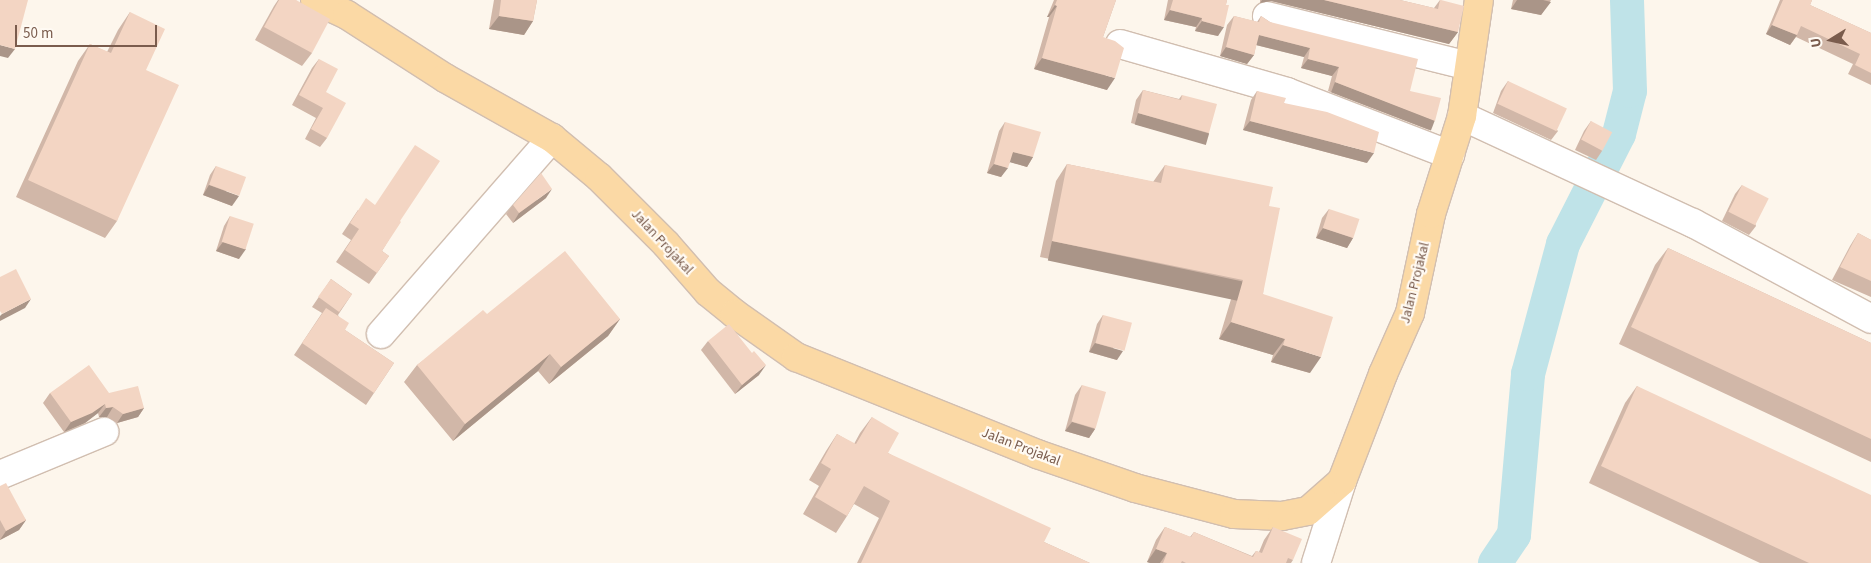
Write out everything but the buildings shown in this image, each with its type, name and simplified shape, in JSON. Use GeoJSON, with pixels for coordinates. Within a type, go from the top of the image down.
{"type":"FeatureCollection","features":[{"type":"Feature","properties":{"kind":"main road","name":"Jalan Projakal"},"geometry":{"type":"LineString","coordinates":[[315,0],[354,19],[445,78],[552,138],[599,177],[666,244],[708,292],[735,314],[796,356],[1037,454],[1134,488],[1234,514],[1282,516],[1308,511],[1342,481],[1383,374],[1410,313],[1431,214],[1462,116],[1479,0]]}},
{"type":"Feature","properties":{"kind":"street"},"geometry":{"type":"LineString","coordinates":[[1267,16],[1469,66]]}},
{"type":"Feature","properties":{"kind":"street"},"geometry":{"type":"LineString","coordinates":[[1120,44],[1287,92],[1450,155]]}},
{"type":"Feature","properties":{"kind":"street"},"geometry":{"type":"LineString","coordinates":[[1462,116],[1693,223],[1871,319]]}},
{"type":"Feature","properties":{"kind":"street"},"geometry":{"type":"LineString","coordinates":[[381,334],[552,138]]}},
{"type":"Feature","properties":{"kind":"street"},"geometry":{"type":"LineString","coordinates":[[0,475],[104,432]]}},
{"type":"Feature","properties":{"kind":"street"},"geometry":{"type":"LineString","coordinates":[[1316,563],[1342,481]]}},
{"type":"Feature","properties":{"kind":"waterway"},"geometry":{"type":"LineString","coordinates":[[1495,563],[1514,535],[1528,374],[1563,244],[1619,134],[1630,91],[1627,0]]}}]}
